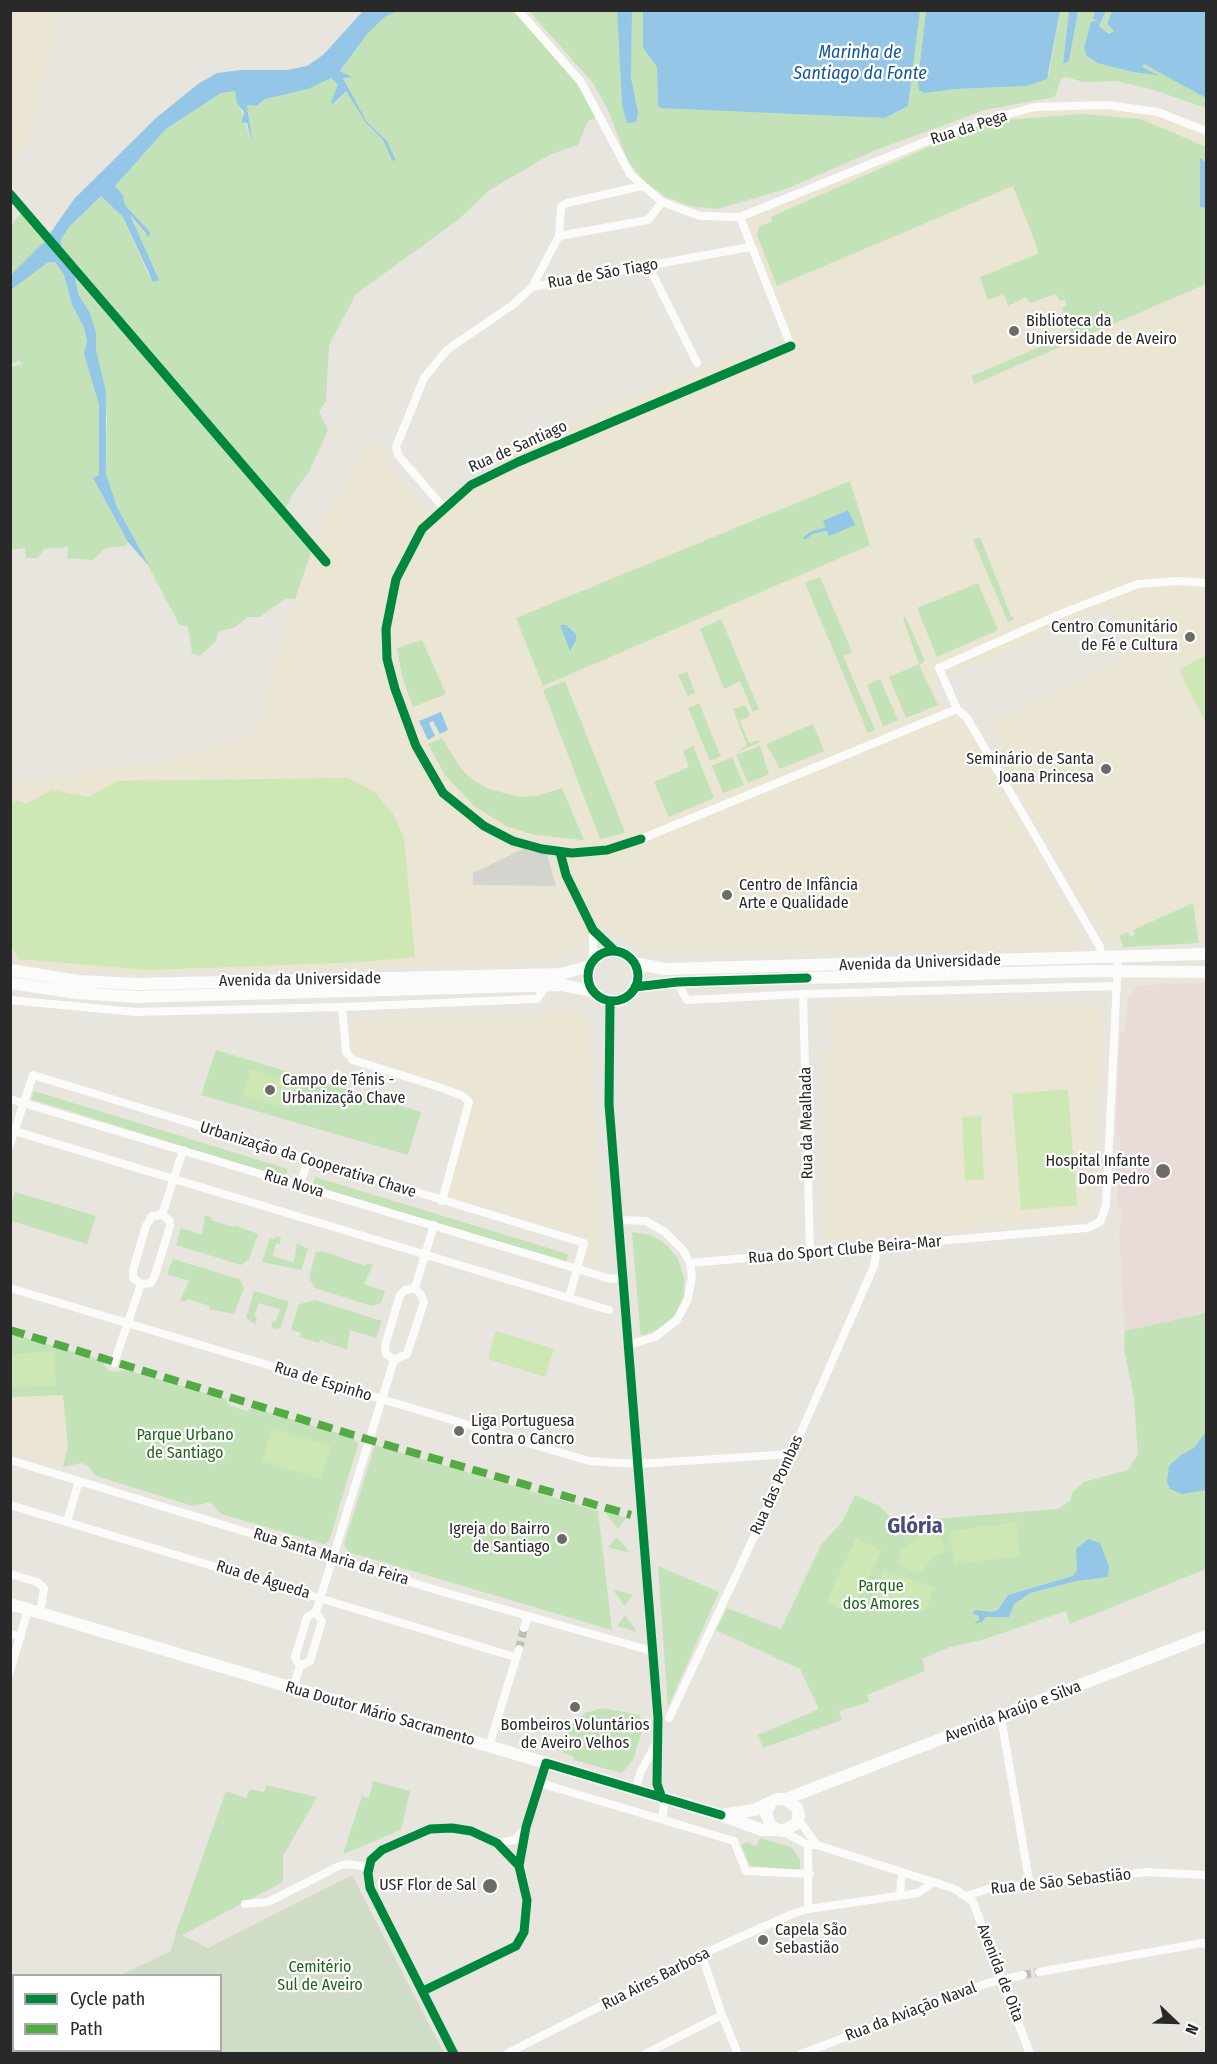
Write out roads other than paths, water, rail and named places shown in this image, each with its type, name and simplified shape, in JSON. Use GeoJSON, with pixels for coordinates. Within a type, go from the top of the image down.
{"type":"FeatureCollection","features":[{"type":"Feature","properties":{"kind":"main road"},"geometry":{"type":"LineString","coordinates":[[615,951],[622,953],[634,963],[637,971],[635,987],[625,998],[610,1001],[597,996],[592,991],[589,983],[591,964],[602,954],[615,951]]}},
{"type":"Feature","properties":{"kind":"main road","name":"Avenida da Universidade"},"geometry":{"type":"LineString","coordinates":[[635,987],[677,982],[1118,964],[1206,954]]}},
{"type":"Feature","properties":{"kind":"main road","name":"Avenida da Universidade"},"geometry":{"type":"LineString","coordinates":[[634,963],[665,969],[1101,958],[1118,964],[1206,972]]}},
{"type":"Feature","properties":{"kind":"main road","name":"Avenida da Universidade"},"geometry":{"type":"LineString","coordinates":[[10,970],[79,981],[138,984],[561,974],[591,964]]}},
{"type":"Feature","properties":{"kind":"main road","name":"Avenida da Universidade"},"geometry":{"type":"LineString","coordinates":[[10,983],[77,993],[137,997],[562,985],[592,991]]}},
{"type":"Feature","properties":{"kind":"main road","name":"Rua Doutor Mário Sacramento"},"geometry":{"type":"LineString","coordinates":[[10,1604],[721,1815],[762,1830],[779,1830]]}},
{"type":"Feature","properties":{"kind":"main road","name":"Avenida Araújo e Silva"},"geometry":{"type":"LineString","coordinates":[[786,1799],[1206,1636]]}},
{"type":"Feature","properties":{"kind":"main road"},"geometry":{"type":"LineString","coordinates":[[798,1816],[794,1803],[786,1799],[777,1799],[770,1804],[766,1818],[779,1830],[792,1828],[818,1787]]}},
{"type":"Feature","properties":{"kind":"main road","name":"Rua Doutor Mário Sacramento"},"geometry":{"type":"LineString","coordinates":[[721,1815],[754,1810],[770,1804]]}},
{"type":"Feature","properties":{"kind":"street"},"geometry":{"type":"LineString","coordinates":[[518,10],[581,82],[623,163],[642,186],[662,202],[700,216],[740,217],[750,247]]}},
{"type":"Feature","properties":{"kind":"street","name":"Rua da Pega"},"geometry":{"type":"LineString","coordinates":[[740,217],[964,126],[1035,107],[1107,105],[1158,112],[1206,132]]}},
{"type":"Feature","properties":{"kind":"street"},"geometry":{"type":"LineString","coordinates":[[532,287],[559,236],[561,207],[567,203],[642,186]]}},
{"type":"Feature","properties":{"kind":"street"},"geometry":{"type":"LineString","coordinates":[[559,236],[648,220],[662,202]]}},
{"type":"Feature","properties":{"kind":"street","name":"Rua de São Tiago"},"geometry":{"type":"LineString","coordinates":[[443,507],[398,455],[396,447],[424,378],[447,350],[514,304],[532,287],[750,247]]}},
{"type":"Feature","properties":{"kind":"street","name":"Rua de Santiago"},"geometry":{"type":"LineString","coordinates":[[750,247],[791,346],[493,473],[471,485],[443,507],[422,529],[396,579],[386,629],[387,659],[395,689],[416,746],[443,793],[484,826],[513,841],[560,852],[607,850],[641,839],[957,709]]}},
{"type":"Feature","properties":{"kind":"street"},"geometry":{"type":"LineString","coordinates":[[649,267],[697,363]]}},
{"type":"Feature","properties":{"kind":"street"},"geometry":{"type":"LineString","coordinates":[[1101,958],[1095,939],[967,718],[957,709],[939,668],[1063,613],[1138,584],[1179,581],[1206,583]]}},
{"type":"Feature","properties":{"kind":"street"},"geometry":{"type":"LineString","coordinates":[[560,852],[566,874],[593,930],[615,951]]}},
{"type":"Feature","properties":{"kind":"street"},"geometry":{"type":"LineString","coordinates":[[591,964],[593,930]]}},
{"type":"Feature","properties":{"kind":"street","name":"Rua do Sport Clube Beira-Mar"},"geometry":{"type":"LineString","coordinates":[[690,1263],[810,1252],[1001,1240],[1087,1228],[1100,1222],[1106,1206],[1118,964]]}},
{"type":"Feature","properties":{"kind":"street","name":"Avenida da Universidade"},"geometry":{"type":"LineString","coordinates":[[677,982],[687,1000],[802,994],[1117,986]]}},
{"type":"Feature","properties":{"kind":"street","name":"Avenida da Universidade"},"geometry":{"type":"LineString","coordinates":[[10,1000],[135,1012],[342,1007],[537,999],[546,986]]}},
{"type":"Feature","properties":{"kind":"street","name":"Rua da Mealhada"},"geometry":{"type":"LineString","coordinates":[[802,994],[810,1252]]}},
{"type":"Feature","properties":{"kind":"street"},"geometry":{"type":"LineString","coordinates":[[610,1001],[609,1104],[652,1651],[657,1784],[662,1798],[662,1818]]}},
{"type":"Feature","properties":{"kind":"street"},"geometry":{"type":"LineString","coordinates":[[342,1007],[346,1052],[353,1060],[463,1096],[469,1102],[442,1201]]}},
{"type":"Feature","properties":{"kind":"street","name":"Urbanização da Cooperativa Chave"},"geometry":{"type":"LineString","coordinates":[[24,1103],[33,1076],[584,1243],[578,1269]]}},
{"type":"Feature","properties":{"kind":"street","name":"Rua Nova"},"geometry":{"type":"LineString","coordinates":[[10,1099],[610,1279],[622,1277]]}},
{"type":"Feature","properties":{"kind":"street"},"geometry":{"type":"LineString","coordinates":[[10,1145],[13,1130],[24,1103]]}},
{"type":"Feature","properties":{"kind":"street","name":"Rua Nova"},"geometry":{"type":"LineString","coordinates":[[13,1130],[609,1310]]}},
{"type":"Feature","properties":{"kind":"street"},"geometry":{"type":"LineString","coordinates":[[162,1215],[183,1150]]}},
{"type":"Feature","properties":{"kind":"street"},"geometry":{"type":"LineString","coordinates":[[299,1186],[308,1161]]}},
{"type":"Feature","properties":{"kind":"street"},"geometry":{"type":"LineString","coordinates":[[162,1215],[169,1220],[170,1226],[162,1254],[150,1283],[141,1284],[134,1278],[132,1270],[146,1226],[152,1216],[162,1215]]}},
{"type":"Feature","properties":{"kind":"street"},"geometry":{"type":"LineString","coordinates":[[618,1220],[646,1221],[665,1232],[683,1250],[690,1263],[691,1287],[677,1320],[655,1337],[628,1344]]}},
{"type":"Feature","properties":{"kind":"street"},"geometry":{"type":"LineString","coordinates":[[415,1288],[434,1225]]}},
{"type":"Feature","properties":{"kind":"street","name":"Rua das Pombas"},"geometry":{"type":"LineString","coordinates":[[669,1718],[791,1454],[874,1266],[877,1248]]}},
{"type":"Feature","properties":{"kind":"street"},"geometry":{"type":"LineString","coordinates":[[569,1298],[578,1269]]}},
{"type":"Feature","properties":{"kind":"street"},"geometry":{"type":"LineString","coordinates":[[114,1363],[141,1284]]}},
{"type":"Feature","properties":{"kind":"street","name":"Rua de Espinho"},"geometry":{"type":"LineString","coordinates":[[10,1288],[589,1461],[637,1464],[791,1454]]}},
{"type":"Feature","properties":{"kind":"street"},"geometry":{"type":"LineString","coordinates":[[300,1666],[295,1658],[307,1617],[316,1612],[394,1360],[407,1354],[424,1302],[422,1295],[415,1288]]}},
{"type":"Feature","properties":{"kind":"street"},"geometry":{"type":"LineString","coordinates":[[394,1360],[386,1354],[385,1346],[391,1325],[400,1295],[405,1290],[415,1288]]}},
{"type":"Feature","properties":{"kind":"street","name":"Rua Santa Maria da Feira"},"geometry":{"type":"LineString","coordinates":[[10,1460],[332,1558],[652,1651]]}},
{"type":"Feature","properties":{"kind":"street"},"geometry":{"type":"LineString","coordinates":[[67,1521],[79,1481]]}},
{"type":"Feature","properties":{"kind":"street","name":"Rua de Águeda"},"geometry":{"type":"LineString","coordinates":[[10,1505],[517,1653],[489,1746]]}},
{"type":"Feature","properties":{"kind":"street"},"geometry":{"type":"LineString","coordinates":[[10,1574],[37,1582],[44,1588],[21,1637],[10,1671]]}},
{"type":"Feature","properties":{"kind":"street"},"geometry":{"type":"LineString","coordinates":[[293,1689],[300,1666],[310,1661],[322,1621],[316,1612]]}},
{"type":"Feature","properties":{"kind":"street"},"geometry":{"type":"LineString","coordinates":[[525,1628],[528,1616]]}},
{"type":"Feature","properties":{"kind":"street"},"geometry":{"type":"LineString","coordinates":[[10,1634],[21,1637]]}},
{"type":"Feature","properties":{"kind":"street"},"geometry":{"type":"LineString","coordinates":[[1001,1717],[1030,1886]]}},
{"type":"Feature","properties":{"kind":"street"},"geometry":{"type":"LineString","coordinates":[[635,1790],[641,1772],[657,1742]]}},
{"type":"Feature","properties":{"kind":"street"},"geometry":{"type":"LineString","coordinates":[[423,1991],[516,1946],[524,1932],[528,1916],[519,1866],[526,1827],[546,1763]]}},
{"type":"Feature","properties":{"kind":"street"},"geometry":{"type":"LineString","coordinates":[[540,1783],[734,1841],[746,1871],[810,1874]]}},
{"type":"Feature","properties":{"kind":"street"},"geometry":{"type":"LineString","coordinates":[[798,1816],[813,1845],[808,1908]]}},
{"type":"Feature","properties":{"kind":"street"},"geometry":{"type":"LineString","coordinates":[[497,1843],[515,1840],[526,1827]]}},
{"type":"Feature","properties":{"kind":"street"},"geometry":{"type":"LineString","coordinates":[[454,2054],[370,1888],[369,1867],[382,1850],[430,1829],[452,1828],[471,1831],[497,1843],[519,1866]]}},
{"type":"Feature","properties":{"kind":"street"},"geometry":{"type":"LineString","coordinates":[[779,1830],[813,1845],[955,1889],[966,1896]]}},
{"type":"Feature","properties":{"kind":"street"},"geometry":{"type":"LineString","coordinates":[[245,1904],[268,1902],[339,1866],[346,1864],[369,1867]]}},
{"type":"Feature","properties":{"kind":"street"},"geometry":{"type":"LineString","coordinates":[[900,1895],[902,1872]]}},
{"type":"Feature","properties":{"kind":"street","name":"Rua de São Sebastião"},"geometry":{"type":"LineString","coordinates":[[966,1896],[988,1889],[1147,1872],[1206,1875]]}},
{"type":"Feature","properties":{"kind":"street","name":"Rua Aires Barbosa"},"geometry":{"type":"LineString","coordinates":[[506,2054],[768,1924],[808,1908],[918,1893],[934,1882]]}},
{"type":"Feature","properties":{"kind":"street","name":"Avenida de Oita"},"geometry":{"type":"LineString","coordinates":[[966,1896],[972,1902],[1030,2054]]}},
{"type":"Feature","properties":{"kind":"street"},"geometry":{"type":"LineString","coordinates":[[1039,1972],[1202,1943],[1206,1945]]}},
{"type":"Feature","properties":{"kind":"street"},"geometry":{"type":"LineString","coordinates":[[702,1956],[738,2054]]}},
{"type":"Feature","properties":{"kind":"street","name":"Rua da Aviação Naval"},"geometry":{"type":"LineString","coordinates":[[801,2054],[1001,1978],[1023,1975]]}},
{"type":"Feature","properties":{"kind":"street"},"geometry":{"type":"LineString","coordinates":[[645,2054],[722,2015]]}},
{"type":"Feature","properties":{"kind":"water"},"geometry":{"type":"Polygon","coordinates":[[[364,10],[398,11],[386,16],[368,33],[340,71],[352,77],[343,78],[367,122],[387,141],[396,161],[392,160],[383,140],[366,123],[346,91],[333,104],[331,102],[338,85],[331,78],[308,89],[265,99],[257,106],[247,105],[253,147],[247,123],[242,122],[244,112],[237,103],[235,91],[221,93],[166,129],[115,186],[123,195],[125,205],[150,232],[149,237],[130,215],[159,280],[153,282],[123,217],[101,196],[70,226],[61,239],[62,262],[75,276],[78,294],[90,313],[96,332],[96,350],[106,392],[106,474],[117,507],[149,566],[128,542],[93,478],[99,475],[99,405],[84,354],[87,341],[84,327],[72,305],[64,275],[55,262],[47,263],[11,290],[11,275],[44,242],[74,199],[156,118],[198,84],[217,73],[241,70],[287,70],[307,66],[323,55],[364,10]]]}},
{"type":"Feature","properties":{"kind":"water"},"geometry":{"type":"Polygon","coordinates":[[[617,11],[632,11],[631,78],[638,112],[636,122],[627,123],[622,105],[617,11]]]}},
{"type":"Feature","properties":{"kind":"water","name":"Marinha de Santiago da Fonte"},"geometry":{"type":"Polygon","coordinates":[[[643,11],[920,11],[908,106],[885,118],[661,108],[658,106],[657,67],[643,48],[643,11]]]}},
{"type":"Feature","properties":{"kind":"water"},"geometry":{"type":"Polygon","coordinates":[[[926,11],[1060,11],[1047,79],[1027,86],[956,89],[924,93],[919,90],[918,80],[926,11]]]}},
{"type":"Feature","properties":{"kind":"water"},"geometry":{"type":"Polygon","coordinates":[[[1069,11],[1078,11],[1069,61],[1063,64],[1069,11]]]}},
{"type":"Feature","properties":{"kind":"water"},"geometry":{"type":"Polygon","coordinates":[[[1095,11],[1106,11],[1099,26],[1109,34],[1114,31],[1107,24],[1112,11],[1206,11],[1206,98],[1144,64],[1142,67],[1158,75],[1133,72],[1098,63],[1087,56],[1084,48],[1091,22],[1096,21],[1093,18],[1095,11]]]}},
{"type":"Feature","properties":{"kind":"water"},"geometry":{"type":"Polygon","coordinates":[[[1200,158],[1206,163],[1206,208],[1200,207],[1200,158]]]}},
{"type":"Feature","properties":{"kind":"water"},"geometry":{"type":"Polygon","coordinates":[[[848,510],[855,525],[829,536],[823,521],[848,510]]]}},
{"type":"Feature","properties":{"kind":"water"},"geometry":{"type":"Polygon","coordinates":[[[560,625],[566,625],[576,634],[576,640],[570,651],[560,625]]]}},
{"type":"Feature","properties":{"kind":"water"},"geometry":{"type":"Polygon","coordinates":[[[441,712],[448,730],[440,734],[433,721],[429,723],[435,736],[428,740],[419,721],[441,712]]]}},
{"type":"Feature","properties":{"kind":"water"},"geometry":{"type":"Polygon","coordinates":[[[1206,1432],[1206,1490],[1182,1494],[1170,1489],[1167,1482],[1169,1466],[1181,1455],[1194,1448],[1206,1432]]]}},
{"type":"Feature","properties":{"kind":"water"},"geometry":{"type":"Polygon","coordinates":[[[1088,1539],[1100,1543],[1109,1566],[1108,1577],[1076,1581],[1030,1593],[1014,1604],[1009,1617],[986,1617],[982,1622],[974,1624],[979,1620],[979,1616],[972,1613],[975,1610],[991,1612],[998,1610],[1008,1595],[1073,1576],[1077,1571],[1076,1549],[1088,1539]]]}},
{"type":"Feature","properties":{"kind":"waterway"},"geometry":{"type":"LineString","coordinates":[[805,538],[811,533],[826,529]]}},
{"type":"Feature","properties":{"kind":"tunnel"},"geometry":{"type":"LineString","coordinates":[[519,1649],[524,1628]]}},
{"type":"Feature","properties":{"kind":"tunnel"},"geometry":{"type":"LineString","coordinates":[[1023,1975],[1039,1972]]}},
{"type":"Feature","properties":{"kind":"place","name":"Biblioteca da Universidade de Aveiro"},"geometry":{"type":"Point","coordinates":[1014,331]}},
{"type":"Feature","properties":{"kind":"place","name":"Centro Comunitário de Fé e Cultura"},"geometry":{"type":"Point","coordinates":[1190,637]}},
{"type":"Feature","properties":{"kind":"place","name":"Seminário de Santa Joana Princesa"},"geometry":{"type":"Point","coordinates":[1106,769]}},
{"type":"Feature","properties":{"kind":"place","name":"Centro de Infância Arte e Qualidade"},"geometry":{"type":"Point","coordinates":[727,895]}},
{"type":"Feature","properties":{"kind":"place","name":"Campo de Ténis - Urbanização Chave"},"geometry":{"type":"Point","coordinates":[270,1090]}},
{"type":"Feature","properties":{"kind":"place","name":"Hospital Infante Dom Pedro"},"geometry":{"type":"Point","coordinates":[1163,1171]}},
{"type":"Feature","properties":{"kind":"place","name":"Liga Portuguesa Contra o Cancro"},"geometry":{"type":"Point","coordinates":[459,1431]}},
{"type":"Feature","properties":{"kind":"place","name":"Igreja do Bairro de Santiago"},"geometry":{"type":"Point","coordinates":[562,1539]}},
{"type":"Feature","properties":{"kind":"place","name":"Bombeiros Voluntários de Aveiro Velhos"},"geometry":{"type":"Point","coordinates":[575,1707]}},
{"type":"Feature","properties":{"kind":"place","name":"USF Flor de Sal"},"geometry":{"type":"Point","coordinates":[490,1886]}},
{"type":"Feature","properties":{"kind":"place","name":"Capela São Sebastião"},"geometry":{"type":"Point","coordinates":[763,1940]}},
{"type":"Feature","properties":{"kind":"district","name":"Glória"},"geometry":{"type":"Point","coordinates":[915,1527]}},
{"type":"Feature","properties":{"kind":"park label","name":"Parque Urbano de Santiago"},"geometry":{"type":"Point","coordinates":[185,1445]}},
{"type":"Feature","properties":{"kind":"park label","name":"Parque dos Amores"},"geometry":{"type":"Point","coordinates":[881,1596]}},
{"type":"Feature","properties":{"kind":"park label","name":"Cemitério Sul de Aveiro"},"geometry":{"type":"Point","coordinates":[320,1977]}}]}
